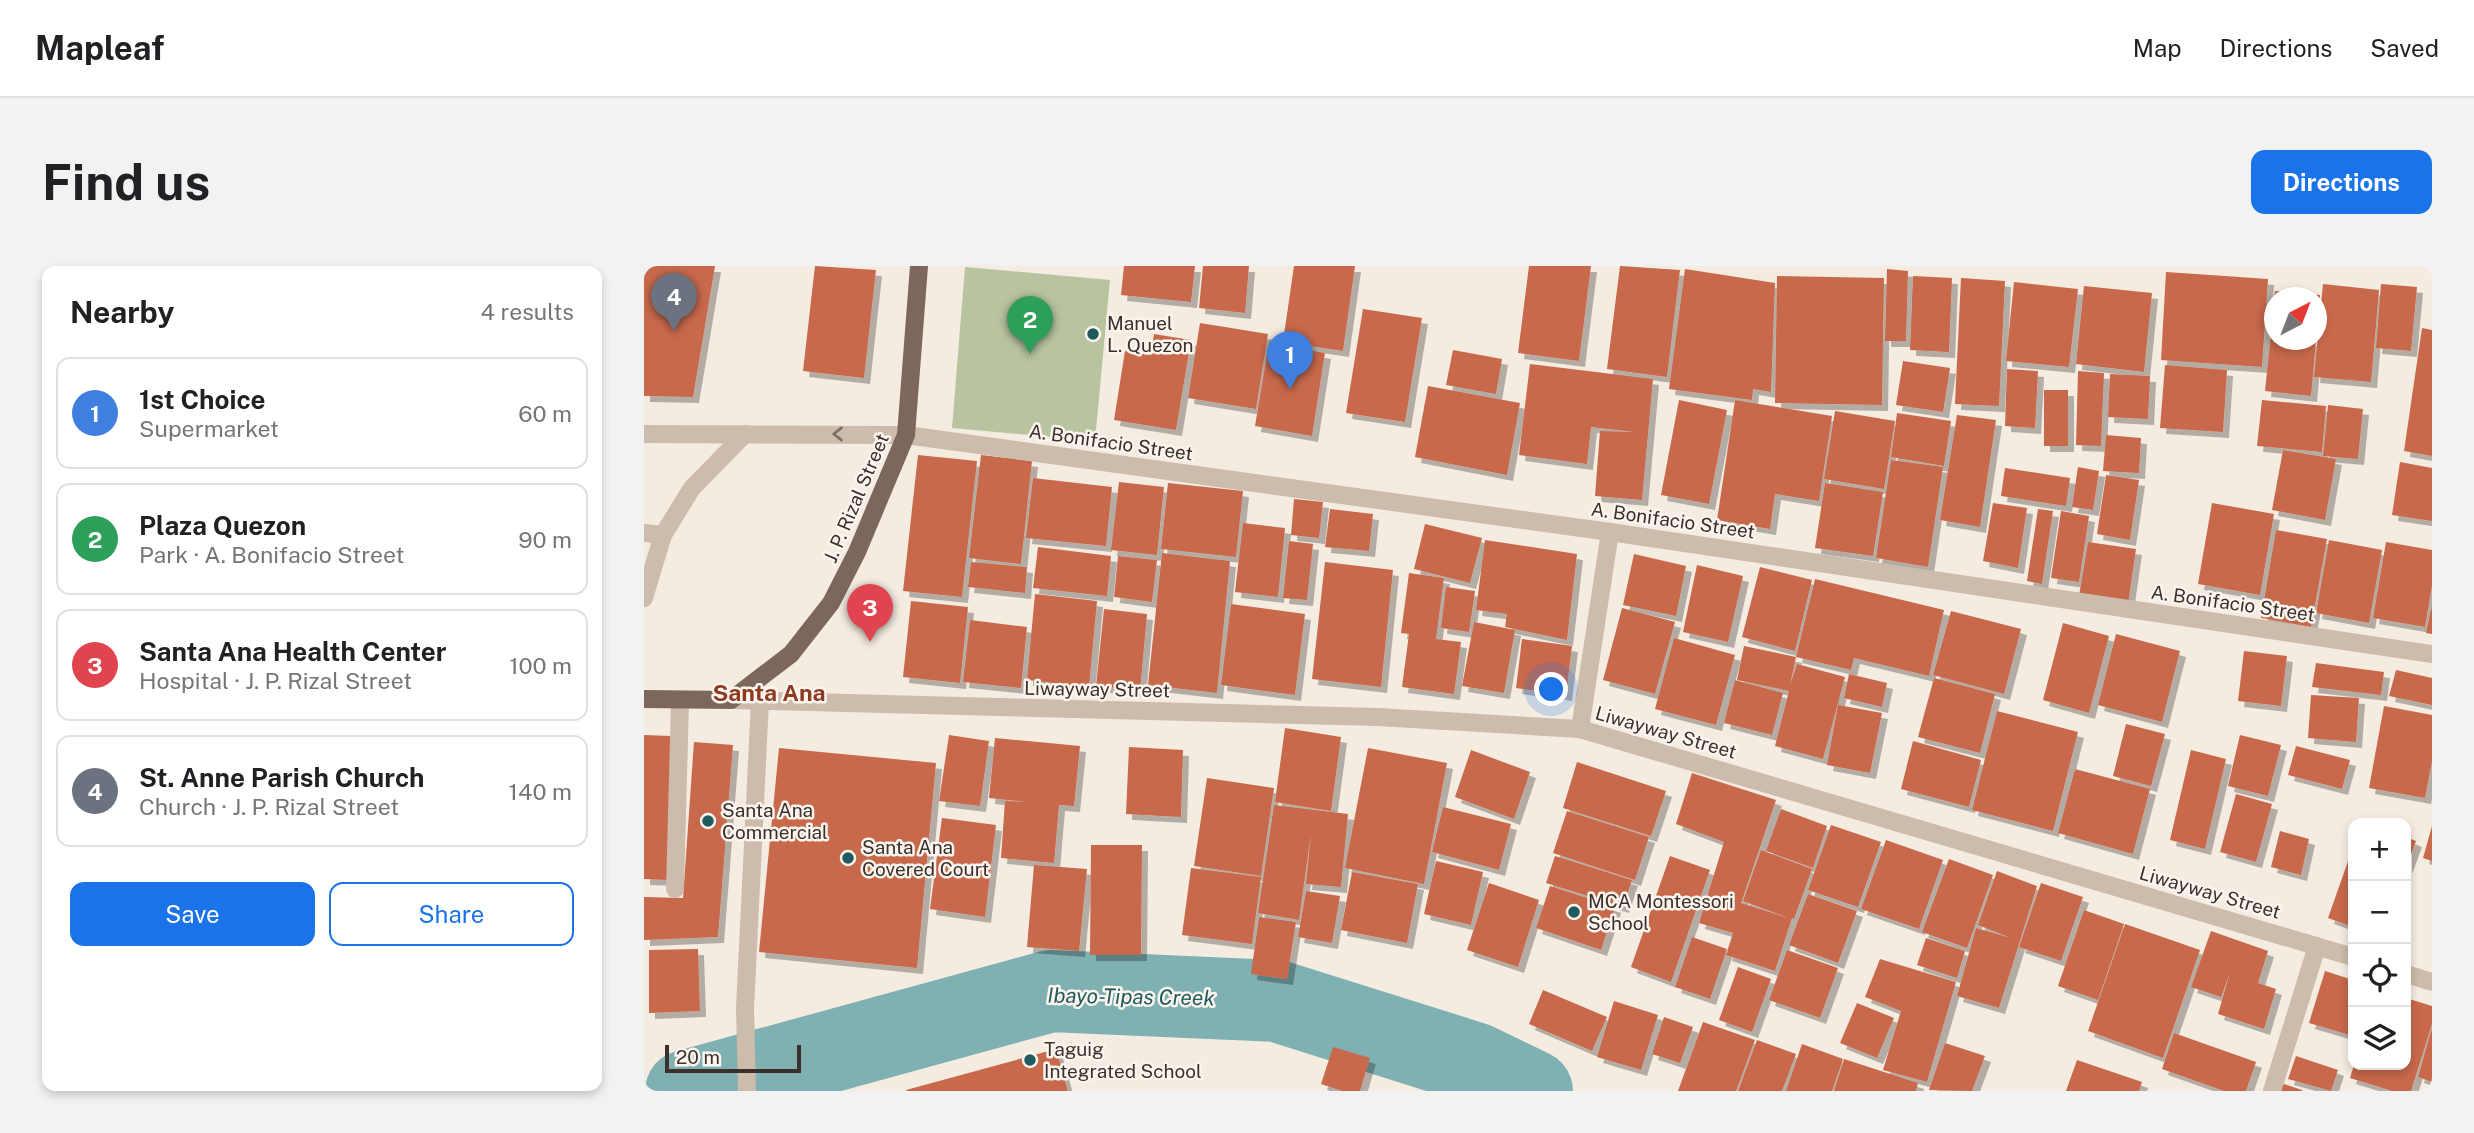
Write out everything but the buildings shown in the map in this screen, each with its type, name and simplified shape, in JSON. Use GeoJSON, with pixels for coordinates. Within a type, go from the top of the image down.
{"type":"FeatureCollection","features":[{"type":"Feature","properties":{"kind":"main road","name":"J. P. Rizal Street"},"geometry":{"type":"LineString","coordinates":[[731,700],[791,654],[831,603],[857,552],[906,435],[919,266]]}},
{"type":"Feature","properties":{"kind":"main road"},"geometry":{"type":"LineString","coordinates":[[644,699],[731,700]]}},
{"type":"Feature","properties":{"kind":"street","name":"A. Bonifacio Street"},"geometry":{"type":"LineString","coordinates":[[644,434],[906,435],[1611,532],[2432,654]]}},
{"type":"Feature","properties":{"kind":"street"},"geometry":{"type":"LineString","coordinates":[[644,598],[663,535],[692,488],[745,434]]}},
{"type":"Feature","properties":{"kind":"street"},"geometry":{"type":"LineString","coordinates":[[1580,729],[1611,532]]}},
{"type":"Feature","properties":{"kind":"street"},"geometry":{"type":"LineString","coordinates":[[644,533],[663,535]]}},
{"type":"Feature","properties":{"kind":"street","name":"Liwayway Street"},"geometry":{"type":"LineString","coordinates":[[731,700],[1377,717],[1580,729],[2348,955]]}},
{"type":"Feature","properties":{"kind":"street"},"geometry":{"type":"LineString","coordinates":[[675,889],[680,701]]}},
{"type":"Feature","properties":{"kind":"street"},"geometry":{"type":"LineString","coordinates":[[747,1091],[745,1008],[760,701]]}},
{"type":"Feature","properties":{"kind":"street"},"geometry":{"type":"LineString","coordinates":[[2272,1091],[2317,946]]}},
{"type":"Feature","properties":{"kind":"street"},"geometry":{"type":"LineString","coordinates":[[2411,976],[2432,982]]}},
{"type":"Feature","properties":{"kind":"green space"},"geometry":{"type":"Polygon","coordinates":[[[965,267],[1110,280],[1095,441],[952,428],[965,267]]]}},
{"type":"Feature","properties":{"kind":"waterway","name":"Ibayo-Tipas Creek"},"geometry":{"type":"LineString","coordinates":[[686,1091],[1051,991],[1277,1001],[1474,1063],[1532,1091]]}},
{"type":"Feature","properties":{"kind":"place","name":"St. Anne Parish Church"},"geometry":{"type":"Point","coordinates":[674,331]}},
{"type":"Feature","properties":{"kind":"place","name":"Manuel L. Quezon"},"geometry":{"type":"Point","coordinates":[1093,334]}},
{"type":"Feature","properties":{"kind":"place","name":"Plaza Quezon"},"geometry":{"type":"Point","coordinates":[1030,354]}},
{"type":"Feature","properties":{"kind":"place","name":"1st Choice"},"geometry":{"type":"Point","coordinates":[1290,389]}},
{"type":"Feature","properties":{"kind":"place","name":"Santa Ana Health Center"},"geometry":{"type":"Point","coordinates":[870,642]}},
{"type":"Feature","properties":{"kind":"place","name":"Santa Ana Commercial"},"geometry":{"type":"Point","coordinates":[708,821]}},
{"type":"Feature","properties":{"kind":"place","name":"Santa Ana Covered Court"},"geometry":{"type":"Point","coordinates":[848,858]}},
{"type":"Feature","properties":{"kind":"place","name":"MCA Montessori School"},"geometry":{"type":"Point","coordinates":[1574,912]}},
{"type":"Feature","properties":{"kind":"place","name":"Taguig Integrated School"},"geometry":{"type":"Point","coordinates":[1030,1060]}},
{"type":"Feature","properties":{"kind":"district","name":"Santa Ana"},"geometry":{"type":"Point","coordinates":[769,693]}}]}
